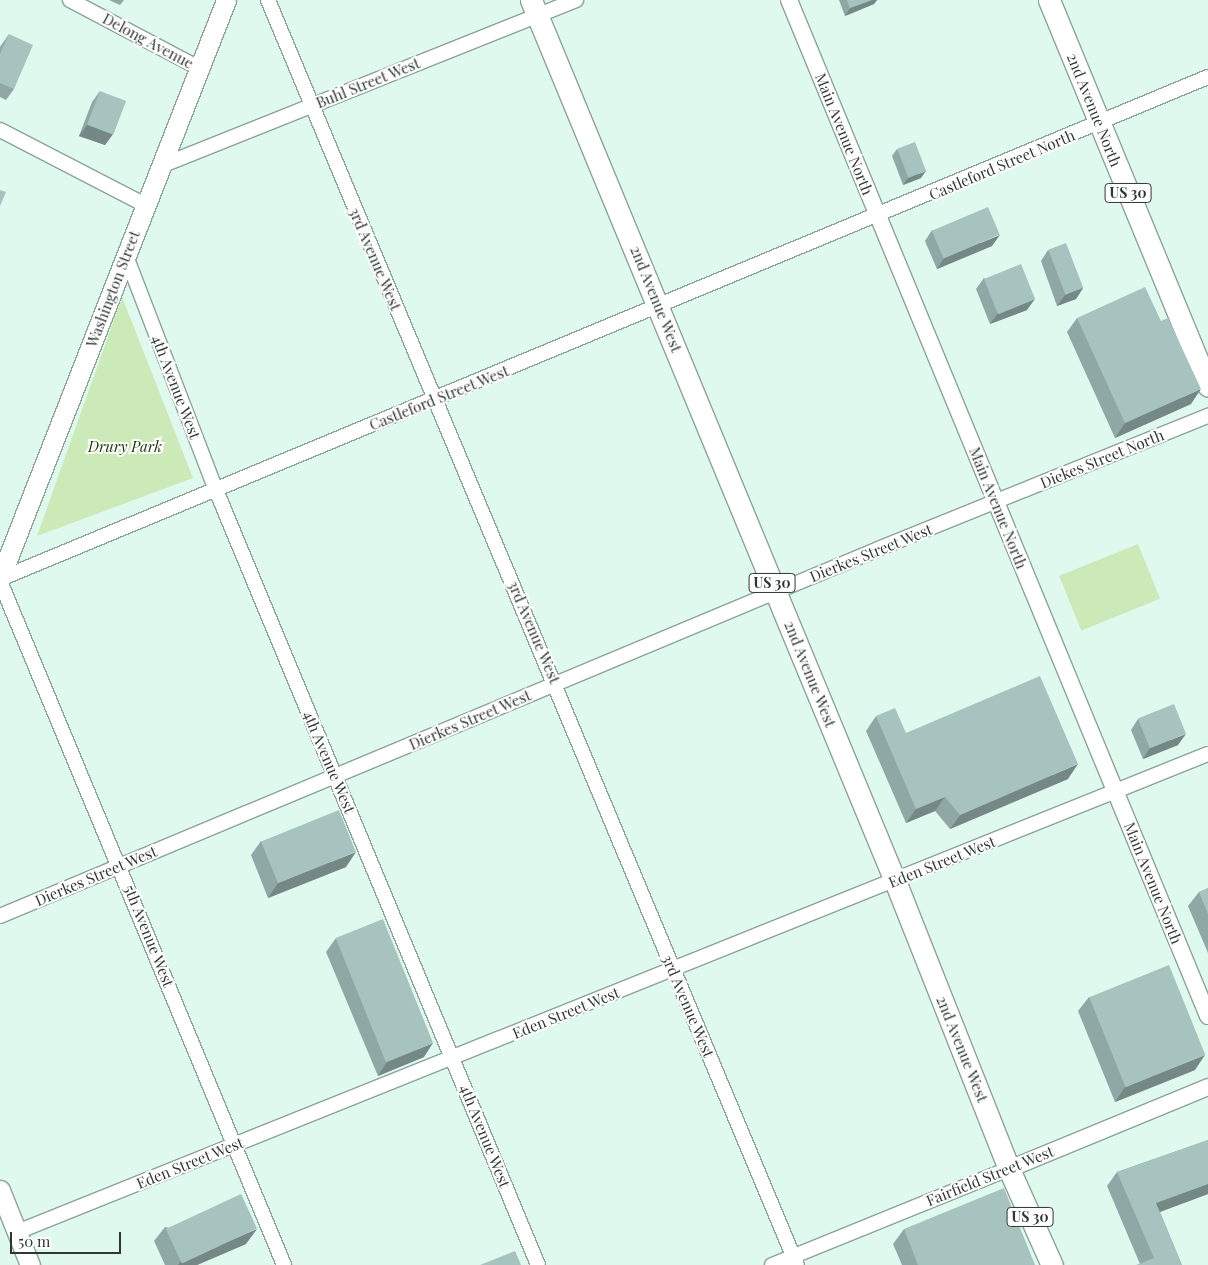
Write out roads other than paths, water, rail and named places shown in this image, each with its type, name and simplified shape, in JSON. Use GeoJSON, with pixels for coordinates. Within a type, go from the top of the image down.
{"type":"FeatureCollection","features":[{"type":"Feature","properties":{"kind":"main road","name":"Washington Street"},"geometry":{"type":"LineString","coordinates":[[0,579],[226,0]]}},
{"type":"Feature","properties":{"kind":"main road","name":"2nd Avenue North"},"geometry":{"type":"LineString","coordinates":[[1049,0],[1208,386]]}},
{"type":"Feature","properties":{"kind":"main road","name":"2nd Avenue West"},"geometry":{"type":"LineString","coordinates":[[534,8],[895,881],[1009,1168],[1052,1265]]}},
{"type":"Feature","properties":{"kind":"main road"},"geometry":{"type":"LineString","coordinates":[[0,1190],[30,1265]]}},
{"type":"Feature","properties":{"kind":"street","name":"Delong Avenue"},"geometry":{"type":"LineString","coordinates":[[70,0],[199,68]]}},
{"type":"Feature","properties":{"kind":"street","name":"3rd Avenue West"},"geometry":{"type":"LineString","coordinates":[[268,0],[310,106],[556,684],[672,970],[795,1261]]}},
{"type":"Feature","properties":{"kind":"street","name":"Buhl Street West"},"geometry":{"type":"LineString","coordinates":[[161,166],[310,106],[534,8],[576,0]]}},
{"type":"Feature","properties":{"kind":"street","name":"Main Avenue North"},"geometry":{"type":"LineString","coordinates":[[788,0],[1208,1016]]}},
{"type":"Feature","properties":{"kind":"street","name":"Castleford Street North"},"geometry":{"type":"LineString","coordinates":[[878,217],[1208,77]]}},
{"type":"Feature","properties":{"kind":"street"},"geometry":{"type":"LineString","coordinates":[[0,130],[145,205]]}},
{"type":"Feature","properties":{"kind":"street","name":"Castleford Street West"},"geometry":{"type":"LineString","coordinates":[[0,579],[878,217]]}},
{"type":"Feature","properties":{"kind":"street","name":"4th Avenue West"},"geometry":{"type":"LineString","coordinates":[[126,256],[216,490],[538,1265]]}},
{"type":"Feature","properties":{"kind":"street","name":"Diekes Street North"},"geometry":{"type":"LineString","coordinates":[[996,503],[1208,416]]}},
{"type":"Feature","properties":{"kind":"street","name":"Dierkes Street West"},"geometry":{"type":"LineString","coordinates":[[0,916],[776,592],[996,503]]}},
{"type":"Feature","properties":{"kind":"street","name":"5th Avenue West"},"geometry":{"type":"LineString","coordinates":[[0,579],[284,1265]]}},
{"type":"Feature","properties":{"kind":"street","name":"Eden Street West"},"geometry":{"type":"LineString","coordinates":[[17,1232],[1208,754]]}},
{"type":"Feature","properties":{"kind":"street","name":"Fairfield Street West"},"geometry":{"type":"LineString","coordinates":[[772,1265],[795,1261],[1009,1168],[1208,1087]]}},
{"type":"Feature","properties":{"kind":"park label","name":"Drury Park"},"geometry":{"type":"Point","coordinates":[125,447]}}]}
